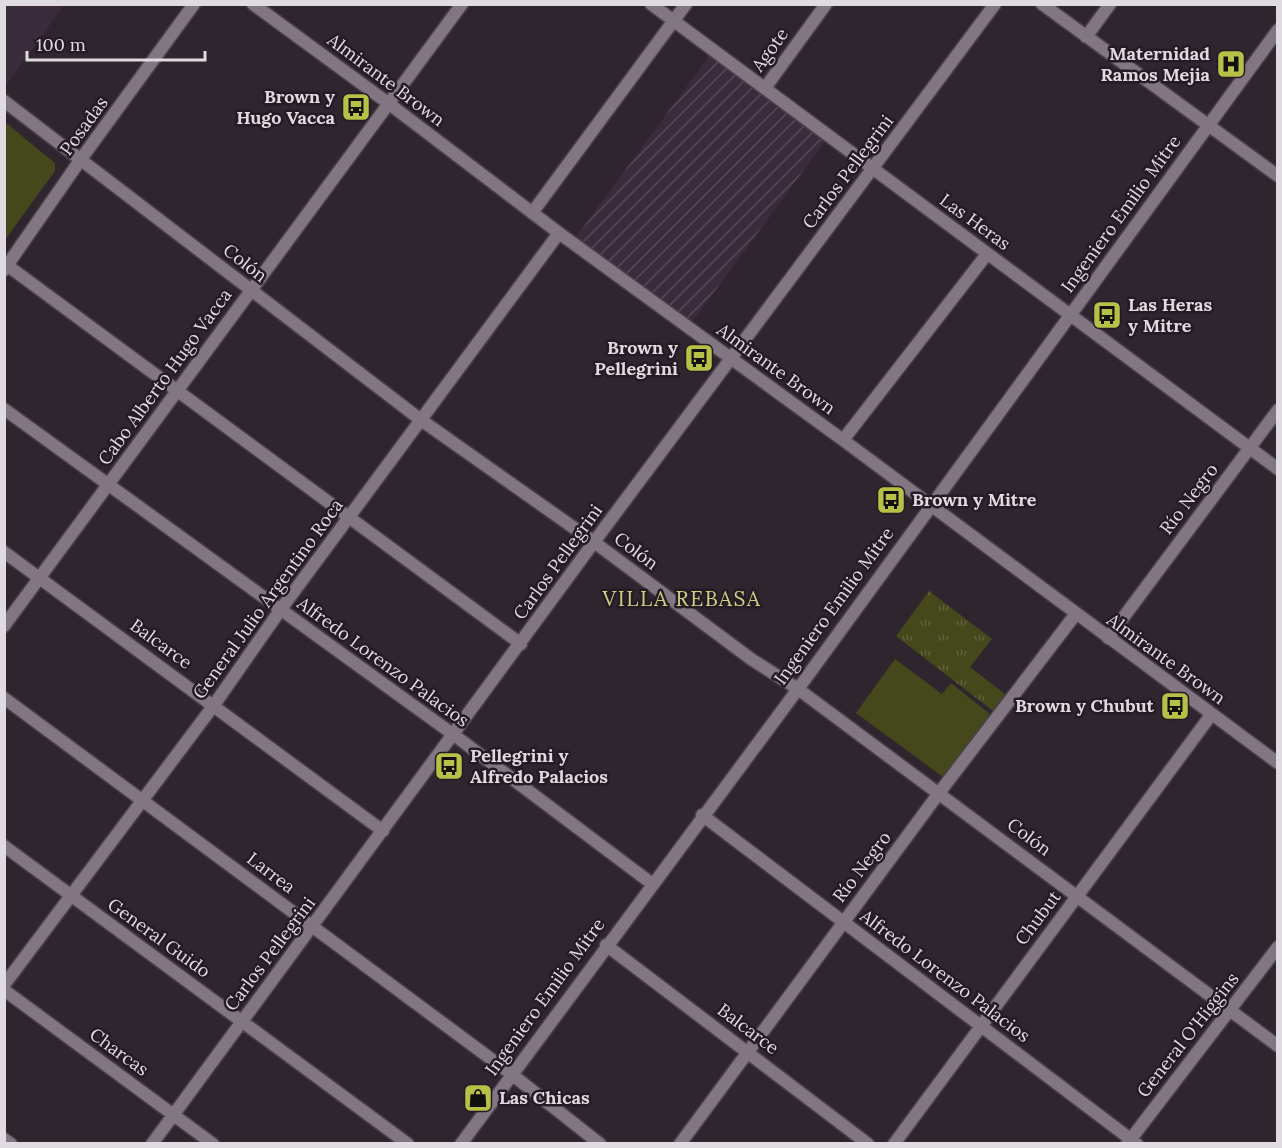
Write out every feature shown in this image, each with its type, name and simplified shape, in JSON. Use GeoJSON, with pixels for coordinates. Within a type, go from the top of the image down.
{"type":"FeatureCollection","features":[{"type":"Feature","properties":{"kind":"street","name":"Posadas"},"geometry":{"type":"LineString","coordinates":[[6,268],[81,159],[195,4]]}},
{"type":"Feature","properties":{"kind":"street","name":"Almirante Brown"},"geometry":{"type":"LineString","coordinates":[[254,4],[532,213],[930,504],[1075,615],[1278,763]]}},
{"type":"Feature","properties":{"kind":"street","name":"Cabo Alberto Hugo Vacca"},"geometry":{"type":"LineString","coordinates":[[4,626],[462,4]]}},
{"type":"Feature","properties":{"kind":"street","name":"Las Heras"},"geometry":{"type":"LineString","coordinates":[[651,4],[1278,469]]}},
{"type":"Feature","properties":{"kind":"street"},"geometry":{"type":"LineString","coordinates":[[532,213],[686,4]]}},
{"type":"Feature","properties":{"kind":"street","name":"Agote"},"geometry":{"type":"LineString","coordinates":[[765,88],[826,4]]}},
{"type":"Feature","properties":{"kind":"street","name":"Carlos Pellegrini"},"geometry":{"type":"LineString","coordinates":[[152,1143],[594,542],[995,4]]}},
{"type":"Feature","properties":{"kind":"street"},"geometry":{"type":"LineString","coordinates":[[1042,4],[1278,176]]}},
{"type":"Feature","properties":{"kind":"street"},"geometry":{"type":"LineString","coordinates":[[1086,37],[1110,4]]}},
{"type":"Feature","properties":{"kind":"street","name":"Ingeniero Emilio Mitre"},"geometry":{"type":"LineString","coordinates":[[460,1143],[651,883],[798,689],[930,504],[1278,30]]}},
{"type":"Feature","properties":{"kind":"street","name":"Colón"},"geometry":{"type":"LineString","coordinates":[[4,101],[421,420],[594,542],[751,659],[798,689],[1278,1047]]}},
{"type":"Feature","properties":{"kind":"street","name":"General Julio Argentino Roca"},"geometry":{"type":"LineString","coordinates":[[4,985],[214,705],[281,609],[559,233]]}},
{"type":"Feature","properties":{"kind":"street"},"geometry":{"type":"LineString","coordinates":[[843,440],[987,254]]}},
{"type":"Feature","properties":{"kind":"street"},"geometry":{"type":"LineString","coordinates":[[6,268],[351,517],[521,644]]}},
{"type":"Feature","properties":{"kind":"street","name":"Alfredo Lorenzo Palacios"},"geometry":{"type":"LineString","coordinates":[[4,409],[454,735],[651,883]]}},
{"type":"Feature","properties":{"kind":"street","name":"Río Negro"},"geometry":{"type":"LineString","coordinates":[[1108,638],[1278,410]]}},
{"type":"Feature","properties":{"kind":"street","name":"Balcarce"},"geometry":{"type":"LineString","coordinates":[[4,552],[383,831]]}},
{"type":"Feature","properties":{"kind":"street","name":"Río Negro"},"geometry":{"type":"LineString","coordinates":[[680,1143],[939,793],[1075,615]]}},
{"type":"Feature","properties":{"kind":"street","name":"Larrea"},"geometry":{"type":"LineString","coordinates":[[4,698],[510,1073],[600,1143]]}},
{"type":"Feature","properties":{"kind":"street","name":"Chubut"},"geometry":{"type":"LineString","coordinates":[[894,1143],[1211,715]]}},
{"type":"Feature","properties":{"kind":"street","name":"Alfredo Lorenzo Palacios"},"geometry":{"type":"LineString","coordinates":[[702,815],[1132,1142]]}},
{"type":"Feature","properties":{"kind":"street","name":"General Guido"},"geometry":{"type":"LineString","coordinates":[[4,846],[408,1143]]}},
{"type":"Feature","properties":{"kind":"street","name":"Balcarce"},"geometry":{"type":"LineString","coordinates":[[606,945],[868,1143]]}},
{"type":"Feature","properties":{"kind":"street","name":"General O'Higgins"},"geometry":{"type":"LineString","coordinates":[[1132,1142],[1278,947]]}},
{"type":"Feature","properties":{"kind":"street","name":"Charcas"},"geometry":{"type":"LineString","coordinates":[[4,990],[213,1143]]}},
{"type":"Feature","properties":{"kind":"street"},"geometry":{"type":"LineString","coordinates":[[4,1138],[11,1143]]}},
{"type":"Feature","properties":{"kind":"shaded area"},"geometry":{"type":"Polygon","coordinates":[[[4,5],[64,5],[5,87],[4,5]]]}},
{"type":"Feature","properties":{"kind":"shaded area"},"geometry":{"type":"Polygon","coordinates":[[[710,55],[826,140],[692,322],[576,237],[710,55]]]}},
{"type":"Feature","properties":{"kind":"green space"},"geometry":{"type":"Polygon","coordinates":[[[5,122],[55,163],[55,171],[5,240],[5,122]]]}},
{"type":"Feature","properties":{"kind":"green space"},"geometry":{"type":"Polygon","coordinates":[[[929,591],[992,639],[970,667],[1005,694],[993,711],[896,636],[929,591]]]}},
{"type":"Feature","properties":{"kind":"green space"},"geometry":{"type":"Polygon","coordinates":[[[895,659],[942,694],[951,683],[990,714],[943,777],[856,713],[895,659]]]}},
{"type":"Feature","properties":{"kind":"place","name":"Maternidad Ramos Mejia"},"geometry":{"type":"Point","coordinates":[1231,64]}},
{"type":"Feature","properties":{"kind":"place","name":"Brown y Hugo Vacca"},"geometry":{"type":"Point","coordinates":[356,107]}},
{"type":"Feature","properties":{"kind":"place","name":"Las Heras y Mitre"},"geometry":{"type":"Point","coordinates":[1107,315]}},
{"type":"Feature","properties":{"kind":"place","name":"Brown y Pellegrini"},"geometry":{"type":"Point","coordinates":[699,358]}},
{"type":"Feature","properties":{"kind":"place","name":"Brown y Mitre"},"geometry":{"type":"Point","coordinates":[891,500]}},
{"type":"Feature","properties":{"kind":"place","name":"Brown y Chubut"},"geometry":{"type":"Point","coordinates":[1175,706]}},
{"type":"Feature","properties":{"kind":"place","name":"Pellegrini y Alfredo Palacios"},"geometry":{"type":"Point","coordinates":[449,766]}},
{"type":"Feature","properties":{"kind":"place","name":"Las Chicas"},"geometry":{"type":"Point","coordinates":[478,1098]}},
{"type":"Feature","properties":{"kind":"district","name":"VILLA REBASA"},"geometry":{"type":"Point","coordinates":[682,599]}}]}
